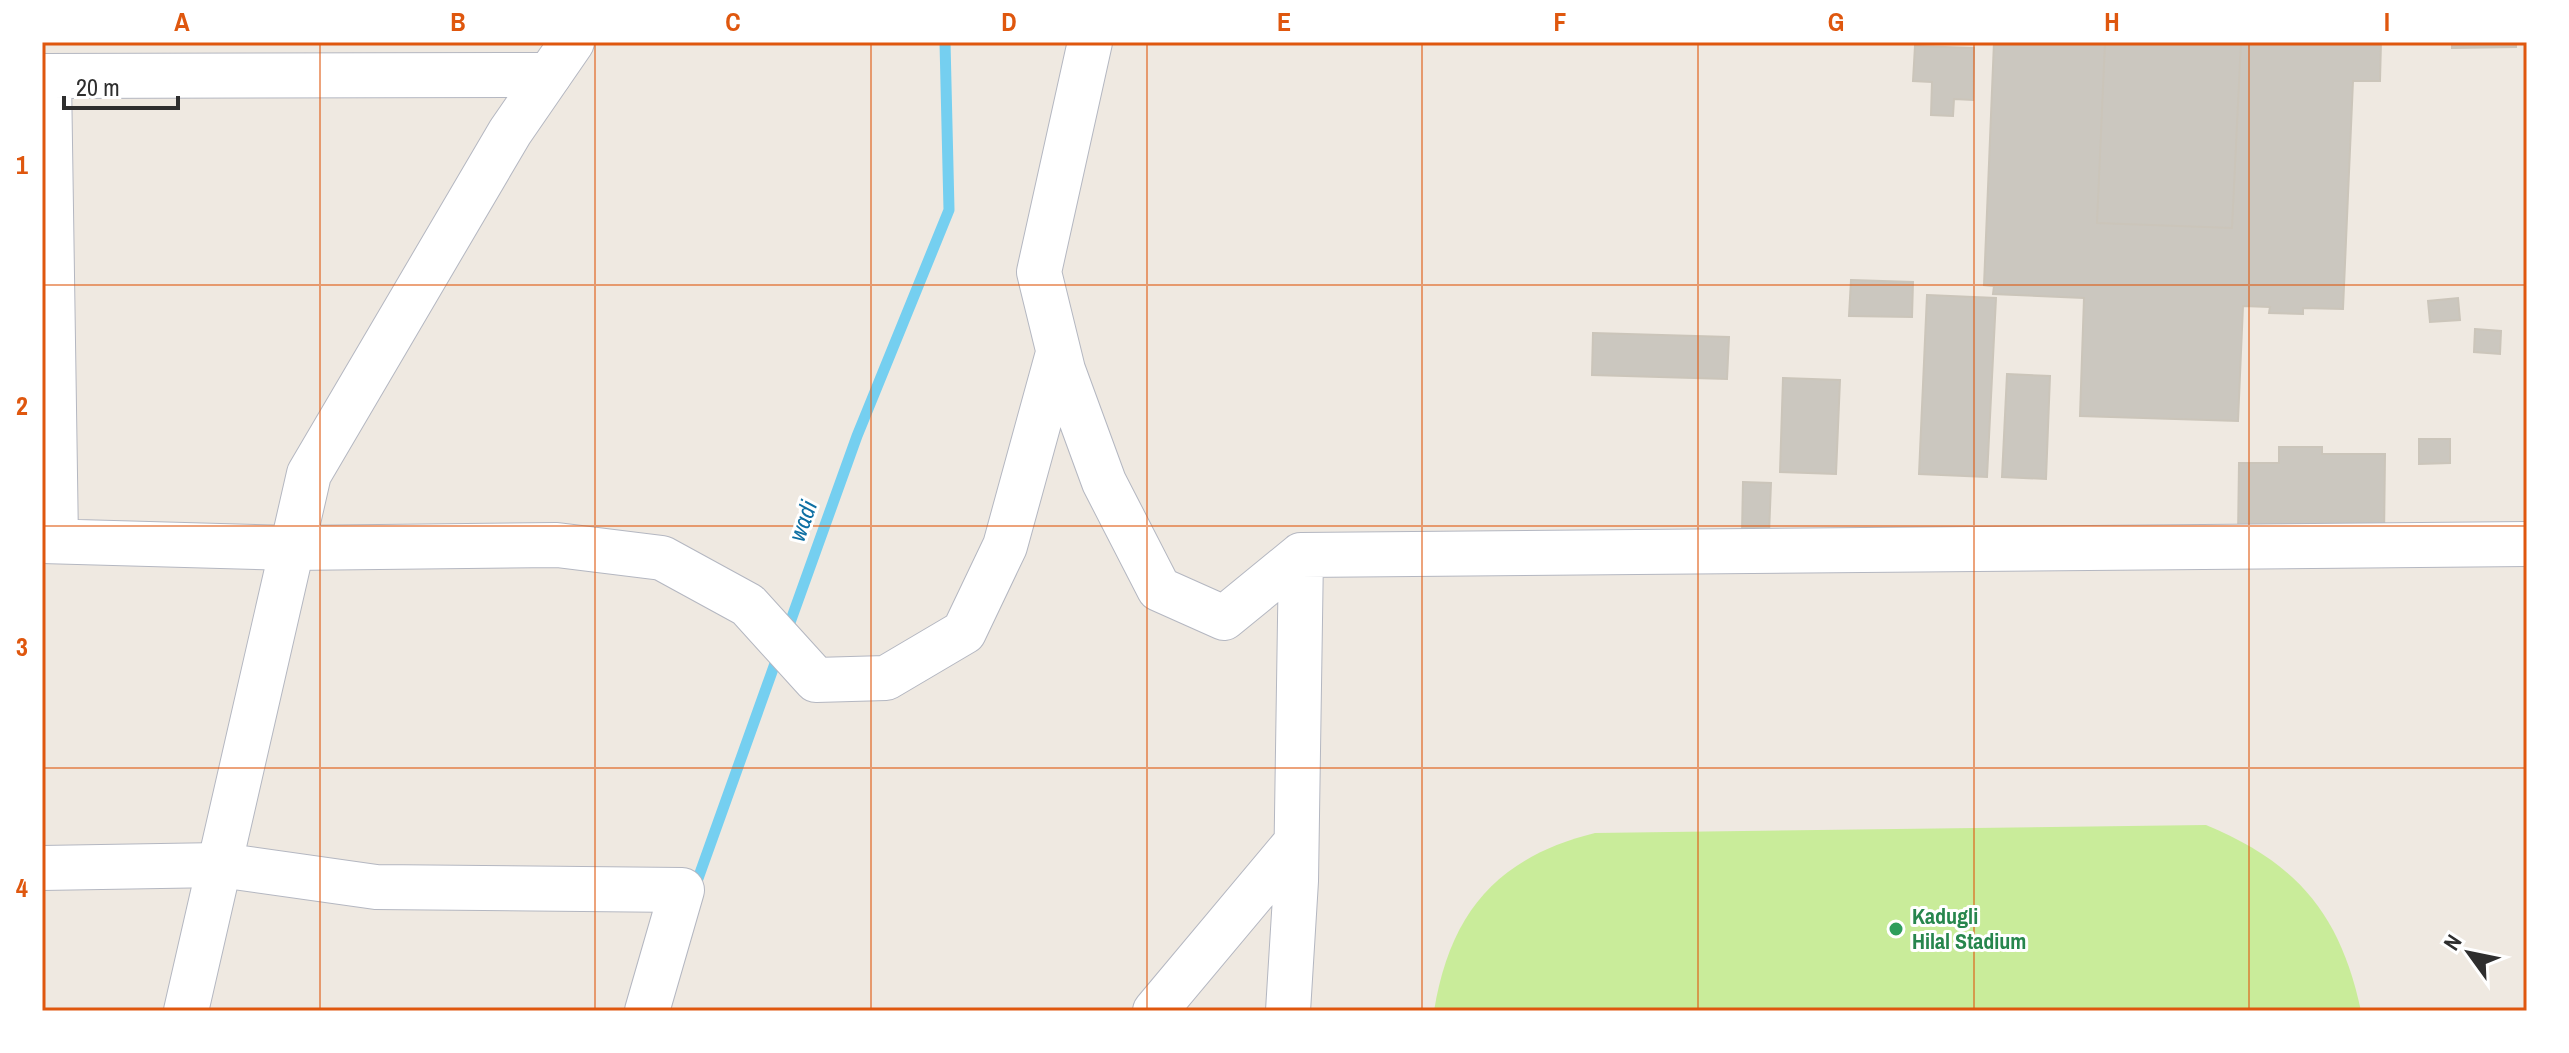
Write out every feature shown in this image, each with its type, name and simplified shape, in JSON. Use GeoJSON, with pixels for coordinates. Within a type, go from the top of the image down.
{"type":"FeatureCollection","features":[{"type":"Feature","properties":{"kind":"street"},"geometry":{"type":"LineString","coordinates":[[1090,42],[1039,272],[1058,353],[1104,482],[1159,589],[1224,618],[1301,555],[2527,544]]}},
{"type":"Feature","properties":{"kind":"street"},"geometry":{"type":"LineString","coordinates":[[560,58],[46,76],[49,541],[292,548],[557,545],[662,558],[748,605],[816,680],[886,678],[964,632],[1005,546],[1058,353]]}},
{"type":"Feature","properties":{"kind":"street"},"geometry":{"type":"LineString","coordinates":[[186,1011],[309,474],[494,158],[560,58]]}},
{"type":"Feature","properties":{"kind":"street"},"geometry":{"type":"LineString","coordinates":[[1288,1011],[1296,881],[1294,845],[1301,555]]}},
{"type":"Feature","properties":{"kind":"street"},"geometry":{"type":"LineString","coordinates":[[1155,1011],[1294,845]]}},
{"type":"Feature","properties":{"kind":"street"},"geometry":{"type":"LineString","coordinates":[[42,868],[220,865],[376,887],[682,890],[647,1011]]}},
{"type":"Feature","properties":{"kind":"green space","name":"Kadugli Hilal Stadium"},"geometry":{"type":"Polygon","coordinates":[[[2206,825],[2266,856],[2310,896],[2341,946],[2361,1011],[1434,1011],[1452,945],[1466,918],[1484,894],[1531,857],[1561,843],[1595,833],[2206,825]]]}},
{"type":"Feature","properties":{"kind":"building"},"geometry":{"type":"Polygon","coordinates":[[[1994,42],[2105,42],[2097,223],[2232,228],[2241,42],[2381,42],[2380,81],[2353,81],[2343,309],[2303,308],[2303,314],[2269,313],[2270,307],[2243,306],[2238,421],[2080,416],[2084,298],[1993,294],[1994,286],[1984,285],[1994,42]]]}},
{"type":"Feature","properties":{"kind":"building"},"geometry":{"type":"Polygon","coordinates":[[[2105,42],[2241,42],[2232,228],[2097,223],[2105,42]]]}},
{"type":"Feature","properties":{"kind":"building"},"geometry":{"type":"Polygon","coordinates":[[[2452,42],[2516,42],[2516,47],[2452,48],[2452,42]]]}},
{"type":"Feature","properties":{"kind":"building"},"geometry":{"type":"Polygon","coordinates":[[[1915,46],[1974,48],[1973,100],[1954,99],[1953,116],[1931,115],[1932,82],[1913,81],[1915,46]]]}},
{"type":"Feature","properties":{"kind":"building"},"geometry":{"type":"Polygon","coordinates":[[[1851,280],[1913,282],[1912,317],[1849,316],[1851,280]]]}},
{"type":"Feature","properties":{"kind":"building"},"geometry":{"type":"Polygon","coordinates":[[[1927,295],[1996,298],[1987,477],[1919,474],[1927,295]]]}},
{"type":"Feature","properties":{"kind":"building"},"geometry":{"type":"Polygon","coordinates":[[[2458,298],[2460,320],[2430,322],[2428,301],[2458,298]]]}},
{"type":"Feature","properties":{"kind":"building"},"geometry":{"type":"Polygon","coordinates":[[[2475,329],[2501,331],[2500,354],[2474,352],[2475,329]]]}},
{"type":"Feature","properties":{"kind":"building"},"geometry":{"type":"Polygon","coordinates":[[[1593,333],[1729,337],[1727,379],[1592,375],[1593,333]]]}},
{"type":"Feature","properties":{"kind":"building"},"geometry":{"type":"Polygon","coordinates":[[[2007,374],[2050,376],[2046,479],[2002,477],[2007,374]]]}},
{"type":"Feature","properties":{"kind":"building"},"geometry":{"type":"Polygon","coordinates":[[[1783,378],[1840,380],[1836,474],[1780,472],[1783,378]]]}},
{"type":"Feature","properties":{"kind":"building"},"geometry":{"type":"Polygon","coordinates":[[[2419,439],[2450,439],[2450,463],[2419,464],[2419,439]]]}},
{"type":"Feature","properties":{"kind":"building"},"geometry":{"type":"Polygon","coordinates":[[[2279,447],[2322,447],[2322,454],[2385,454],[2384,538],[2238,537],[2239,463],[2279,463],[2279,447]]]}},
{"type":"Feature","properties":{"kind":"building"},"geometry":{"type":"Polygon","coordinates":[[[1743,482],[1771,483],[1769,534],[1742,533],[1743,482]]]}},
{"type":"Feature","properties":{"kind":"waterway","name":"wadi"},"geometry":{"type":"LineString","coordinates":[[787,631],[857,436],[949,210],[945,42]]}},
{"type":"Feature","properties":{"kind":"waterway","name":"wadi"},"geometry":{"type":"LineString","coordinates":[[695,887],[778,655]]}},
{"type":"Feature","properties":{"kind":"place","name":"Kadugli Hilal Stadium"},"geometry":{"type":"Point","coordinates":[1896,929]}}]}
